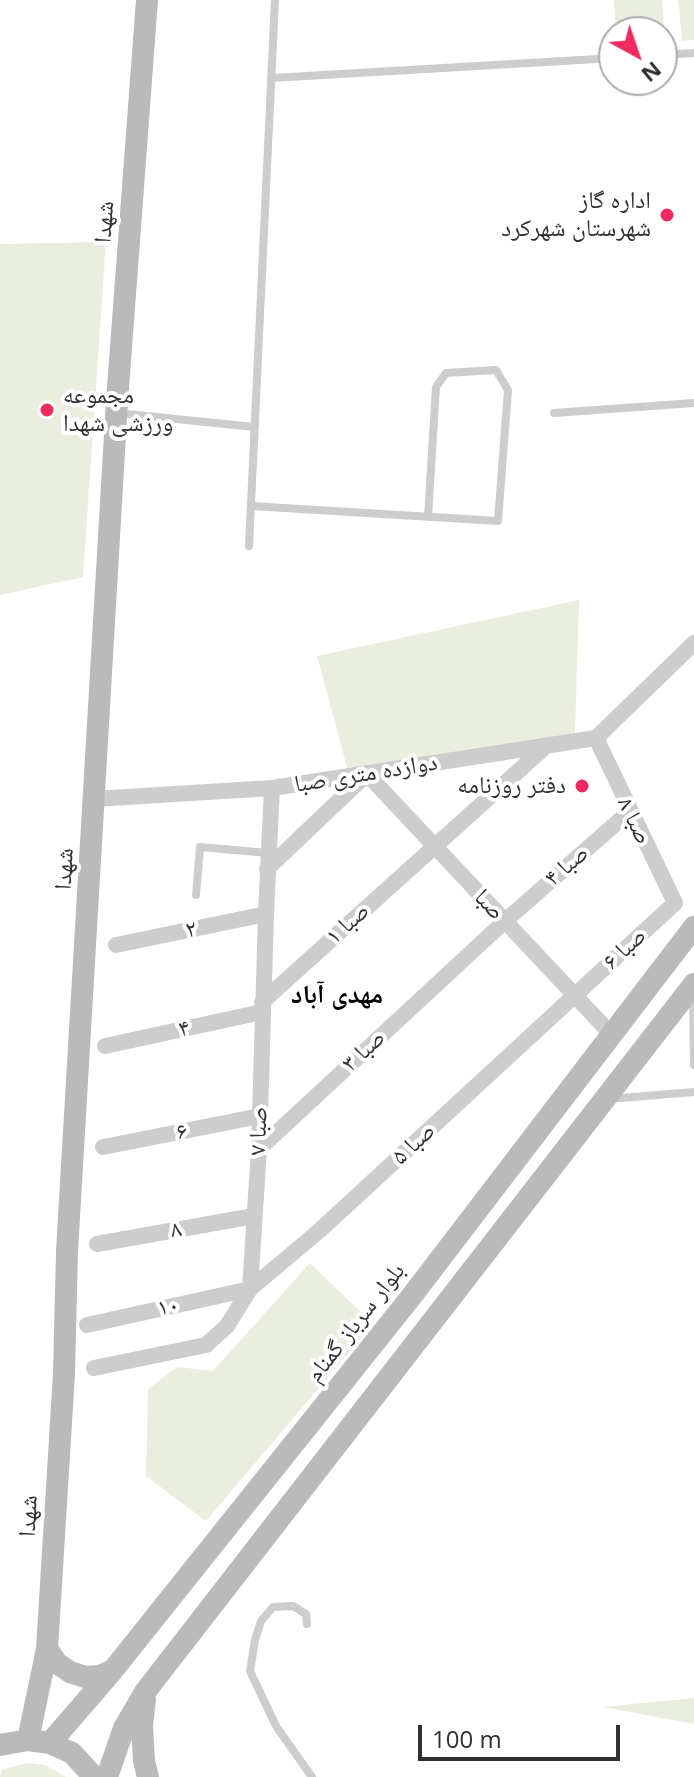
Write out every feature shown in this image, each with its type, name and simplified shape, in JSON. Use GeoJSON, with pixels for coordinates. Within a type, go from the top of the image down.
{"type":"FeatureCollection","features":[{"type":"Feature","properties":{"kind":"main road","name":"شهدا"},"geometry":{"type":"LineString","coordinates":[[39,1742],[64,1374],[67,1251],[117,413],[147,0]]}},
{"type":"Feature","properties":{"kind":"main road","name":"بلوار سرباز گمنام"},"geometry":{"type":"LineString","coordinates":[[39,1742],[113,1670],[411,1297],[694,927]]}},
{"type":"Feature","properties":{"kind":"main road"},"geometry":{"type":"LineString","coordinates":[[107,1777],[124,1728],[145,1692],[693,985]]}},
{"type":"Feature","properties":{"kind":"main road"},"geometry":{"type":"LineString","coordinates":[[47,1649],[57,1663],[85,1677],[100,1676],[113,1670]]}},
{"type":"Feature","properties":{"kind":"main road"},"geometry":{"type":"LineString","coordinates":[[145,1692],[142,1726],[148,1777]]}},
{"type":"Feature","properties":{"kind":"main road"},"geometry":{"type":"LineString","coordinates":[[0,1745],[39,1742],[72,1753],[94,1777]]}},
{"type":"Feature","properties":{"kind":"street"},"geometry":{"type":"LineString","coordinates":[[596,738],[694,643]]}},
{"type":"Feature","properties":{"kind":"street","name":"دوازده متری صبا"},"geometry":{"type":"LineString","coordinates":[[95,799],[272,788],[596,738]]}},
{"type":"Feature","properties":{"kind":"street","name":"صبا ۸"},"geometry":{"type":"LineString","coordinates":[[596,738],[675,903]]}},
{"type":"Feature","properties":{"kind":"street","name":"صبا ۱"},"geometry":{"type":"LineString","coordinates":[[262,1007],[546,746]]}},
{"type":"Feature","properties":{"kind":"street"},"geometry":{"type":"LineString","coordinates":[[268,861],[367,774]]}},
{"type":"Feature","properties":{"kind":"street","name":"صبا"},"geometry":{"type":"LineString","coordinates":[[367,774],[612,1035]]}},
{"type":"Feature","properties":{"kind":"street","name":"صبا ۷"},"geometry":{"type":"LineString","coordinates":[[94,1368],[206,1345],[227,1326],[250,1289],[259,1149],[272,788]]}},
{"type":"Feature","properties":{"kind":"street","name":"صبا ۴"},"geometry":{"type":"LineString","coordinates":[[505,921],[629,812]]}},
{"type":"Feature","properties":{"kind":"street","name":"صبا ۶"},"geometry":{"type":"LineString","coordinates":[[575,996],[675,903]]}},
{"type":"Feature","properties":{"kind":"street","name":"۲"},"geometry":{"type":"LineString","coordinates":[[116,945],[266,914]]}},
{"type":"Feature","properties":{"kind":"street","name":"صبا ۳"},"geometry":{"type":"LineString","coordinates":[[259,1149],[505,921]]}},
{"type":"Feature","properties":{"kind":"street","name":"صبا ۵"},"geometry":{"type":"LineString","coordinates":[[250,1289],[319,1231],[575,996]]}},
{"type":"Feature","properties":{"kind":"street","name":"۴"},"geometry":{"type":"LineString","coordinates":[[105,1046],[262,1007]]}},
{"type":"Feature","properties":{"kind":"street","name":"۶"},"geometry":{"type":"LineString","coordinates":[[103,1147],[260,1116]]}},
{"type":"Feature","properties":{"kind":"street","name":"۸"},"geometry":{"type":"LineString","coordinates":[[97,1244],[254,1216]]}},
{"type":"Feature","properties":{"kind":"street","name":"۱۰"},"geometry":{"type":"LineString","coordinates":[[87,1325],[250,1289]]}},
{"type":"Feature","properties":{"kind":"lane"},"geometry":{"type":"LineString","coordinates":[[249,546],[275,0]]}},
{"type":"Feature","properties":{"kind":"lane"},"geometry":{"type":"LineString","coordinates":[[272,78],[598,59]]}},
{"type":"Feature","properties":{"kind":"lane"},"geometry":{"type":"LineString","coordinates":[[251,506],[428,517],[498,521],[508,390],[496,370],[446,373],[436,387],[428,517]]}},
{"type":"Feature","properties":{"kind":"lane"},"geometry":{"type":"LineString","coordinates":[[554,413],[694,403]]}},
{"type":"Feature","properties":{"kind":"lane"},"geometry":{"type":"LineString","coordinates":[[117,413],[255,427]]}},
{"type":"Feature","properties":{"kind":"lane"},"geometry":{"type":"LineString","coordinates":[[196,895],[200,847],[268,861]]}},
{"type":"Feature","properties":{"kind":"lane"},"geometry":{"type":"LineString","coordinates":[[693,985],[694,1065]]}},
{"type":"Feature","properties":{"kind":"lane"},"geometry":{"type":"LineString","coordinates":[[605,1099],[694,1092]]}},
{"type":"Feature","properties":{"kind":"lane"},"geometry":{"type":"LineString","coordinates":[[307,1624],[306,1614],[293,1606],[273,1607],[261,1621],[250,1671],[276,1726],[312,1777]]}},
{"type":"Feature","properties":{"kind":"green space"},"geometry":{"type":"Polygon","coordinates":[[[614,0],[662,0],[663,16],[615,16],[614,0]]]}},
{"type":"Feature","properties":{"kind":"green space"},"geometry":{"type":"Polygon","coordinates":[[[678,0],[694,0],[694,40],[682,41],[678,0]]]}},
{"type":"Feature","properties":{"kind":"green space","name":"مجموعه ورزشی شهدا"},"geometry":{"type":"Polygon","coordinates":[[[106,242],[83,577],[0,595],[0,244],[106,242]]]}},
{"type":"Feature","properties":{"kind":"green space"},"geometry":{"type":"Polygon","coordinates":[[[579,600],[575,734],[348,771],[317,656],[579,600]]]}},
{"type":"Feature","properties":{"kind":"green space"},"geometry":{"type":"Polygon","coordinates":[[[310,1263],[373,1324],[206,1521],[146,1476],[148,1389],[177,1367],[213,1371],[310,1263]]]}},
{"type":"Feature","properties":{"kind":"green space"},"geometry":{"type":"Polygon","coordinates":[[[694,1698],[694,1724],[603,1707],[694,1698]]]}},
{"type":"Feature","properties":{"kind":"green space"},"geometry":{"type":"Polygon","coordinates":[[[28,1763],[45,1765],[66,1777],[0,1777],[2,1769],[28,1763]]]}},
{"type":"Feature","properties":{"kind":"place","name":"اداره گاز شهرستان شهرکرد"},"geometry":{"type":"Point","coordinates":[667,215]}},
{"type":"Feature","properties":{"kind":"place","name":"مجموعه ورزشی شهدا"},"geometry":{"type":"Point","coordinates":[47,410]}},
{"type":"Feature","properties":{"kind":"place","name":"دفتر روزنامه"},"geometry":{"type":"Point","coordinates":[582,786]}},
{"type":"Feature","properties":{"kind":"district","name":"مهدی آباد"},"geometry":{"type":"Point","coordinates":[337,996]}}]}
